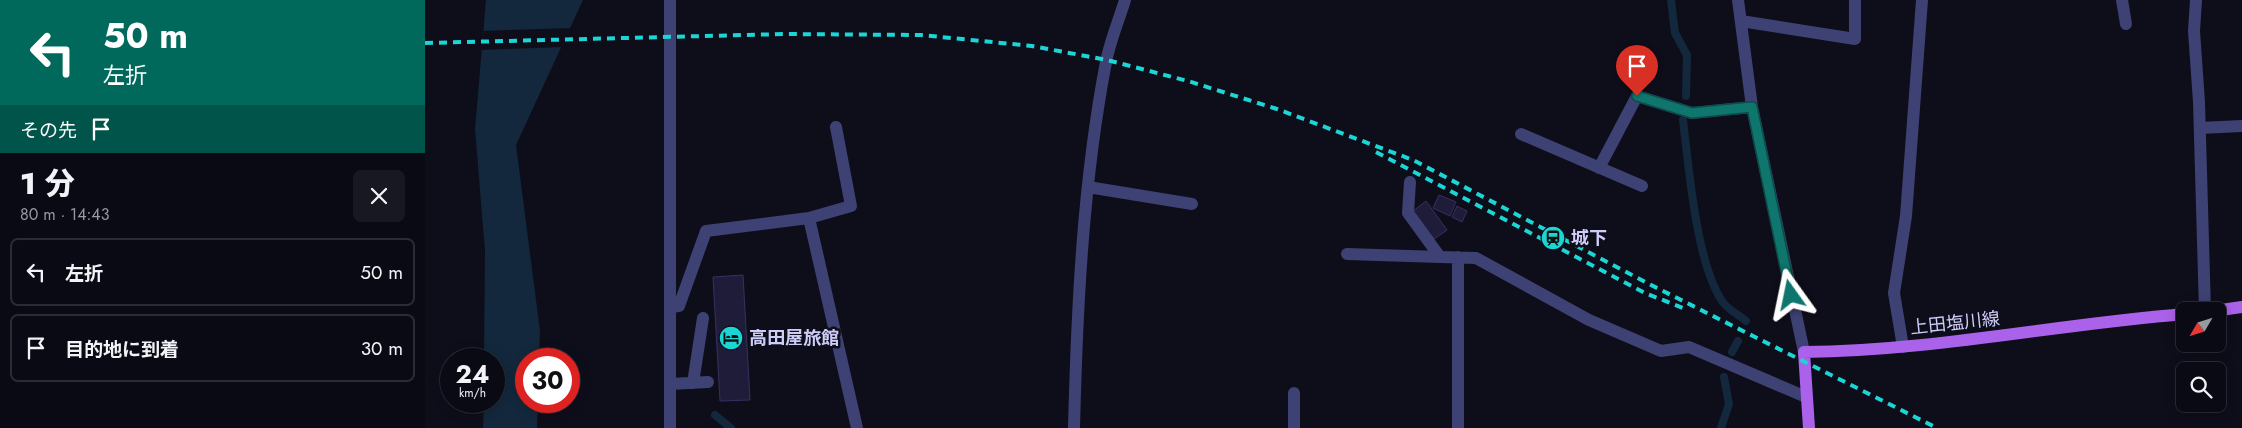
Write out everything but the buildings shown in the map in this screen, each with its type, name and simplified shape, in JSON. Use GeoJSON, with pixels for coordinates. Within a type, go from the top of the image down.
{"type":"FeatureCollection","features":[{"type":"Feature","properties":{"kind":"main road"},"geometry":{"type":"LineString","coordinates":[[2226,309],[2242,307]]}},
{"type":"Feature","properties":{"kind":"main road","name":"上田塩川線"},"geometry":{"type":"LineString","coordinates":[[1803,352],[1849,352],[1903,347],[2176,315]]}},
{"type":"Feature","properties":{"kind":"main road"},"geometry":{"type":"LineString","coordinates":[[1803,352],[1809,428]]}},
{"type":"Feature","properties":{"kind":"street"},"geometry":{"type":"LineString","coordinates":[[670,0],[670,428]]}},
{"type":"Feature","properties":{"kind":"street"},"geometry":{"type":"LineString","coordinates":[[1073,428],[1076,332],[1088,187],[1107,60],[1125,0]]}},
{"type":"Feature","properties":{"kind":"street"},"geometry":{"type":"LineString","coordinates":[[1738,0],[1752,107],[1803,352]]}},
{"type":"Feature","properties":{"kind":"street"},"geometry":{"type":"LineString","coordinates":[[1741,21],[1855,39],[1855,0]]}},
{"type":"Feature","properties":{"kind":"street"},"geometry":{"type":"LineString","coordinates":[[1903,347],[1894,293],[1906,216],[1922,0]]}},
{"type":"Feature","properties":{"kind":"street"},"geometry":{"type":"LineString","coordinates":[[2122,0],[2126,24]]}},
{"type":"Feature","properties":{"kind":"street"},"geometry":{"type":"LineString","coordinates":[[2196,0],[2194,30],[2200,128],[2205,302]]}},
{"type":"Feature","properties":{"kind":"street"},"geometry":{"type":"LineString","coordinates":[[1599,168],[1637,96],[1692,113],[1752,107]]}},
{"type":"Feature","properties":{"kind":"street"},"geometry":{"type":"LineString","coordinates":[[2200,128],[2242,126]]}},
{"type":"Feature","properties":{"kind":"street"},"geometry":{"type":"LineString","coordinates":[[670,307],[679,306],[706,231],[809,218],[851,206],[836,127]]}},
{"type":"Feature","properties":{"kind":"street"},"geometry":{"type":"LineString","coordinates":[[1521,134],[1642,186]]}},
{"type":"Feature","properties":{"kind":"street"},"geometry":{"type":"LineString","coordinates":[[1410,182],[1408,213],[1441,256]]}},
{"type":"Feature","properties":{"kind":"street"},"geometry":{"type":"LineString","coordinates":[[1088,187],[1192,204]]}},
{"type":"Feature","properties":{"kind":"street"},"geometry":{"type":"LineString","coordinates":[[809,218],[857,428]]}},
{"type":"Feature","properties":{"kind":"street"},"geometry":{"type":"LineString","coordinates":[[1347,254],[1476,258],[1589,320],[1661,351],[1689,347],[1806,397]]}},
{"type":"Feature","properties":{"kind":"street"},"geometry":{"type":"LineString","coordinates":[[1458,257],[1458,428]]}},
{"type":"Feature","properties":{"kind":"street"},"geometry":{"type":"LineString","coordinates":[[693,383],[703,318]]}},
{"type":"Feature","properties":{"kind":"street"},"geometry":{"type":"LineString","coordinates":[[670,384],[708,382]]}},
{"type":"Feature","properties":{"kind":"street"},"geometry":{"type":"LineString","coordinates":[[1294,393],[1294,428]]}},
{"type":"Feature","properties":{"kind":"water"},"geometry":{"type":"Polygon","coordinates":[[[486,0],[583,0],[516,145],[540,331],[539,348],[515,348],[515,413],[538,413],[537,428],[483,428],[484,413],[505,413],[505,348],[484,348],[485,251],[475,129],[486,0]]]}},
{"type":"Feature","properties":{"kind":"pier"},"geometry":{"type":"Polygon","coordinates":[[[573,28],[564,47],[479,50],[481,31],[573,28]]]}},
{"type":"Feature","properties":{"kind":"waterway"},"geometry":{"type":"LineString","coordinates":[[1671,0],[1675,33],[1687,55],[1686,96]]}},
{"type":"Feature","properties":{"kind":"waterway"},"geometry":{"type":"LineString","coordinates":[[1683,120],[1695,214],[1706,263],[1713,284],[1724,304],[1746,321]]}},
{"type":"Feature","properties":{"kind":"waterway"},"geometry":{"type":"LineString","coordinates":[[1732,352],[1738,341]]}},
{"type":"Feature","properties":{"kind":"waterway"},"geometry":{"type":"LineString","coordinates":[[1721,428],[1729,404],[1724,377]]}},
{"type":"Feature","properties":{"kind":"waterway"},"geometry":{"type":"LineString","coordinates":[[715,415],[731,428]]}},
{"type":"Feature","properties":{"kind":"railway"},"geometry":{"type":"LineString","coordinates":[[425,43],[784,34],[921,35],[1032,46],[1107,60],[1188,81],[1277,109],[1413,160],[1649,284],[1937,428]]}},
{"type":"Feature","properties":{"kind":"railway"},"geometry":{"type":"LineString","coordinates":[[1376,152],[1645,293],[1688,310]]}},
{"type":"Feature","properties":{"kind":"place","name":"城下"},"geometry":{"type":"Point","coordinates":[1553,238]}},
{"type":"Feature","properties":{"kind":"place","name":"高田屋旅館"},"geometry":{"type":"Point","coordinates":[731,338]}},
{"type":"Feature","properties":{"kind":"route"},"geometry":{"type":"LineString","coordinates":[[1637,96],[1692,113],[1752,107],[1791,295]]}}]}
